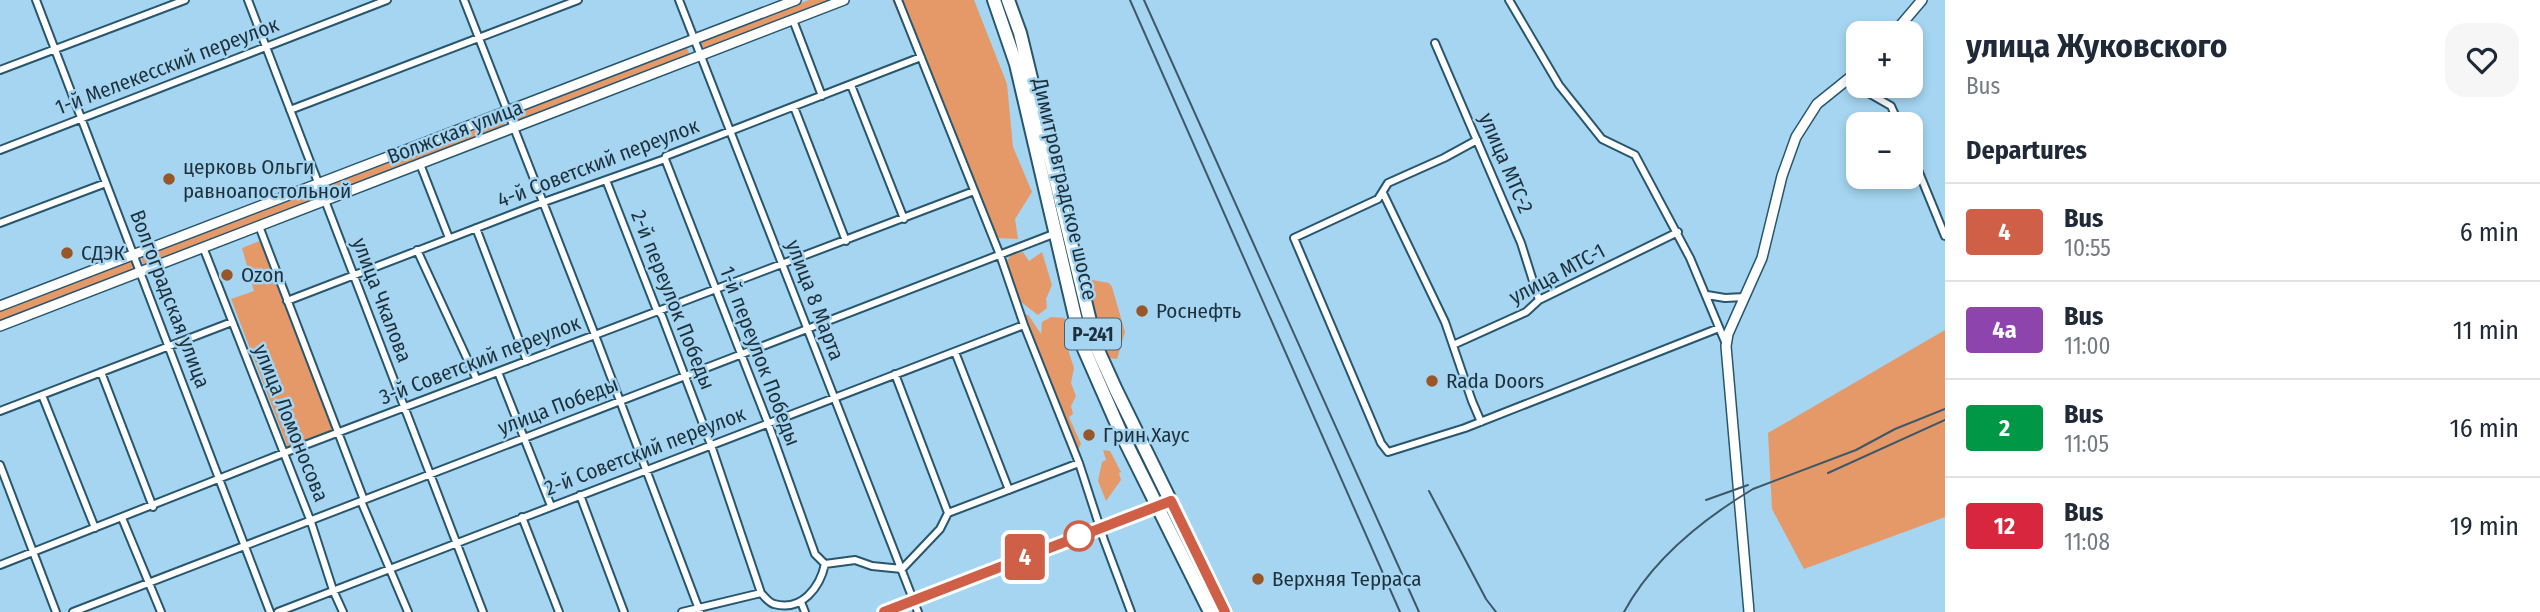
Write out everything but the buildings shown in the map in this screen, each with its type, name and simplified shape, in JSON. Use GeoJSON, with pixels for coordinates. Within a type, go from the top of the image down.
{"type":"FeatureCollection","features":[{"type":"Feature","properties":{"kind":"highway","name":"Димитровградское шоссе"},"geometry":{"type":"LineString","coordinates":[[994,0],[1016,64],[1080,342],[1101,392],[1210,612]]}},
{"type":"Feature","properties":{"kind":"highway","name":"Димитровградское шоссе"},"geometry":{"type":"LineString","coordinates":[[1008,0],[1020,33],[1096,346],[1225,612]]}},
{"type":"Feature","properties":{"kind":"highway"},"geometry":{"type":"LineString","coordinates":[[1157,506],[1171,501]]}},
{"type":"Feature","properties":{"kind":"main road","name":"Волжская улица"},"geometry":{"type":"LineString","coordinates":[[0,306],[796,0]]}},
{"type":"Feature","properties":{"kind":"main road","name":"Волжская улица"},"geometry":{"type":"LineString","coordinates":[[0,326],[844,0]]}},
{"type":"Feature","properties":{"kind":"main road"},"geometry":{"type":"LineString","coordinates":[[1904,21],[1922,0]]}},
{"type":"Feature","properties":{"kind":"main road"},"geometry":{"type":"LineString","coordinates":[[1749,612],[1726,346],[1731,326],[1769,236],[1782,176],[1797,137],[1817,104],[1846,83]]}},
{"type":"Feature","properties":{"kind":"main road"},"geometry":{"type":"LineString","coordinates":[[884,612],[1157,506]]}},
{"type":"Feature","properties":{"kind":"street","name":"Волгоградская улица"},"geometry":{"type":"LineString","coordinates":[[36,0],[247,545],[270,612]]}},
{"type":"Feature","properties":{"kind":"street"},"geometry":{"type":"LineString","coordinates":[[0,70],[185,0]]}},
{"type":"Feature","properties":{"kind":"street","name":"улица Чкалова"},"geometry":{"type":"LineString","coordinates":[[248,0],[483,612]]}},
{"type":"Feature","properties":{"kind":"street","name":"1-й Мелекесский переулок"},"geometry":{"type":"LineString","coordinates":[[0,150],[387,0]]}},
{"type":"Feature","properties":{"kind":"street"},"geometry":{"type":"LineString","coordinates":[[464,0],[699,609]]}},
{"type":"Feature","properties":{"kind":"street"},"geometry":{"type":"LineString","coordinates":[[290,110],[578,0]]}},
{"type":"Feature","properties":{"kind":"street","name":"улица 8 Марта"},"geometry":{"type":"LineString","coordinates":[[679,0],[918,612]]}},
{"type":"Feature","properties":{"kind":"street"},"geometry":{"type":"LineString","coordinates":[[898,0],[1000,255],[1024,325],[1079,463],[1131,612]]}},
{"type":"Feature","properties":{"kind":"street"},"geometry":{"type":"LineString","coordinates":[[1509,0],[1559,85],[1602,139],[1634,155],[1678,232],[1707,295],[1726,346]]}},
{"type":"Feature","properties":{"kind":"street"},"geometry":{"type":"LineString","coordinates":[[793,20],[822,96]]}},
{"type":"Feature","properties":{"kind":"street","name":"улица МТС-2"},"geometry":{"type":"LineString","coordinates":[[1435,43],[1521,243],[1539,300]]}},
{"type":"Feature","properties":{"kind":"street","name":"4-й Советский переулок"},"geometry":{"type":"LineString","coordinates":[[287,301],[544,202],[665,159],[666,156],[921,57]]}},
{"type":"Feature","properties":{"kind":"street"},"geometry":{"type":"LineString","coordinates":[[851,85],[904,219]]}},
{"type":"Feature","properties":{"kind":"street"},"geometry":{"type":"LineString","coordinates":[[1877,98],[1891,106],[1894,112]]}},
{"type":"Feature","properties":{"kind":"street"},"geometry":{"type":"LineString","coordinates":[[794,107],[846,241]]}},
{"type":"Feature","properties":{"kind":"street"},"geometry":{"type":"LineString","coordinates":[[1477,140],[1388,183],[1378,199],[1294,238],[1381,443],[1388,452],[1481,422],[1719,328]]}},
{"type":"Feature","properties":{"kind":"street","name":"1-й переулок Победы"},"geometry":{"type":"LineString","coordinates":[[665,159],[768,423],[815,554],[825,564]]}},
{"type":"Feature","properties":{"kind":"street"},"geometry":{"type":"LineString","coordinates":[[420,164],[449,238]]}},
{"type":"Feature","properties":{"kind":"street","name":"2-й переулок Победы"},"geometry":{"type":"LineString","coordinates":[[606,180],[711,445],[761,593]]}},
{"type":"Feature","properties":{"kind":"street"},"geometry":{"type":"LineString","coordinates":[[1923,182],[1945,236]]}},
{"type":"Feature","properties":{"kind":"street"},"geometry":{"type":"LineString","coordinates":[[0,223],[106,183]]}},
{"type":"Feature","properties":{"kind":"street","name":"3-й Советский переулок"},"geometry":{"type":"LineString","coordinates":[[0,565],[153,507],[284,453],[974,191]]}},
{"type":"Feature","properties":{"kind":"street"},"geometry":{"type":"LineString","coordinates":[[1383,193],[1445,322],[1481,422]]}},
{"type":"Feature","properties":{"kind":"street","name":"улица Ломоносова"},"geometry":{"type":"LineString","coordinates":[[258,226],[388,569],[408,612]]}},
{"type":"Feature","properties":{"kind":"street"},"geometry":{"type":"LineString","coordinates":[[476,228],[527,361]]}},
{"type":"Feature","properties":{"kind":"street","name":"улица МТС-1"},"geometry":{"type":"LineString","coordinates":[[1452,345],[1526,312],[1539,300],[1678,232]]}},
{"type":"Feature","properties":{"kind":"street","name":"улица Победы"},"geometry":{"type":"LineString","coordinates":[[73,612],[1056,233]]}},
{"type":"Feature","properties":{"kind":"street","name":"улица Ломоносова"},"geometry":{"type":"LineString","coordinates":[[203,247],[311,522],[343,612]]}},
{"type":"Feature","properties":{"kind":"street"},"geometry":{"type":"LineString","coordinates":[[417,250],[477,380]]}},
{"type":"Feature","properties":{"kind":"street"},"geometry":{"type":"LineString","coordinates":[[1707,295],[1725,298],[1745,296]]}},
{"type":"Feature","properties":{"kind":"street"},"geometry":{"type":"LineString","coordinates":[[0,411],[232,322]]}},
{"type":"Feature","properties":{"kind":"street","name":"2-й Советский переулок"},"geometry":{"type":"LineString","coordinates":[[278,612],[1024,325]]}},
{"type":"Feature","properties":{"kind":"street"},"geometry":{"type":"LineString","coordinates":[[955,352],[1009,490]]}},
{"type":"Feature","properties":{"kind":"street"},"geometry":{"type":"LineString","coordinates":[[101,372],[153,507]]}},
{"type":"Feature","properties":{"kind":"street"},"geometry":{"type":"LineString","coordinates":[[498,372],[551,506]]}},
{"type":"Feature","properties":{"kind":"street"},"geometry":{"type":"LineString","coordinates":[[895,374],[948,513]]}},
{"type":"Feature","properties":{"kind":"street"},"geometry":{"type":"LineString","coordinates":[[42,395],[94,528]]}},
{"type":"Feature","properties":{"kind":"street"},"geometry":{"type":"LineString","coordinates":[[682,612],[761,593],[774,604],[792,606],[811,597],[822,577],[825,564],[855,560],[872,566],[902,569],[940,529],[948,513],[1079,463]]}},
{"type":"Feature","properties":{"kind":"street"},"geometry":{"type":"LineString","coordinates":[[0,465],[56,612]]}},
{"type":"Feature","properties":{"kind":"street"},"geometry":{"type":"LineString","coordinates":[[580,495],[624,612]]}},
{"type":"Feature","properties":{"kind":"street"},"geometry":{"type":"LineString","coordinates":[[522,517],[559,612]]}},
{"type":"Feature","properties":{"kind":"street"},"geometry":{"type":"LineString","coordinates":[[122,518],[161,612]]}},
{"type":"Feature","properties":{"kind":"street"},"geometry":{"type":"LineString","coordinates":[[801,602],[804,612]]}},
{"type":"Feature","properties":{"kind":"shaded area"},"geometry":{"type":"Polygon","coordinates":[[[809,0],[833,0],[704,49],[701,42],[809,0]]]}},
{"type":"Feature","properties":{"kind":"shaded area"},"geometry":{"type":"Polygon","coordinates":[[[892,0],[974,0],[1007,84],[1013,147],[1032,192],[1015,219],[1018,239],[996,238],[892,0]]]}},
{"type":"Feature","properties":{"kind":"shaded area"},"geometry":{"type":"Polygon","coordinates":[[[687,48],[690,56],[517,123],[514,114],[687,48]]]}},
{"type":"Feature","properties":{"kind":"shaded area"},"geometry":{"type":"Polygon","coordinates":[[[503,119],[506,128],[332,194],[329,185],[503,119]]]}},
{"type":"Feature","properties":{"kind":"shaded area"},"geometry":{"type":"Polygon","coordinates":[[[313,190],[317,198],[144,266],[141,257],[313,190]]]}},
{"type":"Feature","properties":{"kind":"shaded area"},"geometry":{"type":"Polygon","coordinates":[[[262,240],[335,430],[288,448],[231,299],[254,291],[242,248],[262,240]]]}},
{"type":"Feature","properties":{"kind":"shaded area"},"geometry":{"type":"Polygon","coordinates":[[[1023,252],[1029,261],[1042,252],[1052,285],[1046,299],[1047,308],[1038,315],[1013,296],[1004,265],[1011,255],[1023,252]]]}},
{"type":"Feature","properties":{"kind":"shaded area"},"geometry":{"type":"Polygon","coordinates":[[[134,260],[138,269],[0,322],[0,311],[134,260]]]}},
{"type":"Feature","properties":{"kind":"shaded area"},"geometry":{"type":"Polygon","coordinates":[[[1087,279],[1109,283],[1112,287],[1125,332],[1117,359],[1110,358],[1103,345],[1087,279]]]}},
{"type":"Feature","properties":{"kind":"shaded area"},"geometry":{"type":"Polygon","coordinates":[[[1022,312],[1029,316],[1041,334],[1042,322],[1051,317],[1065,318],[1064,337],[1074,368],[1071,383],[1076,396],[1071,406],[1073,414],[1069,417],[1081,444],[1078,450],[1070,443],[1053,409],[1022,312]]]}},
{"type":"Feature","properties":{"kind":"shaded area"},"geometry":{"type":"Polygon","coordinates":[[[1945,330],[1945,517],[1804,569],[1772,509],[1768,433],[1945,330]]]}},
{"type":"Feature","properties":{"kind":"shaded area"},"geometry":{"type":"Polygon","coordinates":[[[1103,450],[1110,451],[1121,472],[1121,480],[1106,501],[1098,481],[1102,462],[1106,460],[1103,450]]]}},
{"type":"Feature","properties":{"kind":"railway"},"geometry":{"type":"LineString","coordinates":[[1130,0],[1400,612]]}},
{"type":"Feature","properties":{"kind":"railway"},"geometry":{"type":"LineString","coordinates":[[1144,0],[1419,612]]}},
{"type":"Feature","properties":{"kind":"railway"},"geometry":{"type":"LineString","coordinates":[[1624,612],[1664,558],[1698,527],[1734,501],[1753,489],[1856,450],[1895,429],[1945,409]]}},
{"type":"Feature","properties":{"kind":"railway"},"geometry":{"type":"LineString","coordinates":[[1828,473],[1945,420]]}},
{"type":"Feature","properties":{"kind":"railway"},"geometry":{"type":"LineString","coordinates":[[1706,500],[1748,485]]}},
{"type":"Feature","properties":{"kind":"railway"},"geometry":{"type":"LineString","coordinates":[[1429,491],[1486,599],[1496,612]]}},
{"type":"Feature","properties":{"kind":"bus line","name":"4"},"geometry":{"type":"LineString","coordinates":[[884,612],[1171,501],[1225,612]]}},
{"type":"Feature","properties":{"kind":"place","name":"церковь Ольги равноапостольной"},"geometry":{"type":"Point","coordinates":[169,179]}},
{"type":"Feature","properties":{"kind":"place","name":"СДЭК"},"geometry":{"type":"Point","coordinates":[67,253]}},
{"type":"Feature","properties":{"kind":"place","name":"Ozon"},"geometry":{"type":"Point","coordinates":[227,275]}},
{"type":"Feature","properties":{"kind":"place","name":"Роснефть"},"geometry":{"type":"Point","coordinates":[1142,311]}},
{"type":"Feature","properties":{"kind":"place","name":"Rada Doors"},"geometry":{"type":"Point","coordinates":[1432,381]}},
{"type":"Feature","properties":{"kind":"place","name":"Грин Хаус"},"geometry":{"type":"Point","coordinates":[1089,435]}},
{"type":"Feature","properties":{"kind":"place","name":"Верхняя Терраса"},"geometry":{"type":"Point","coordinates":[1258,579]}}]}
